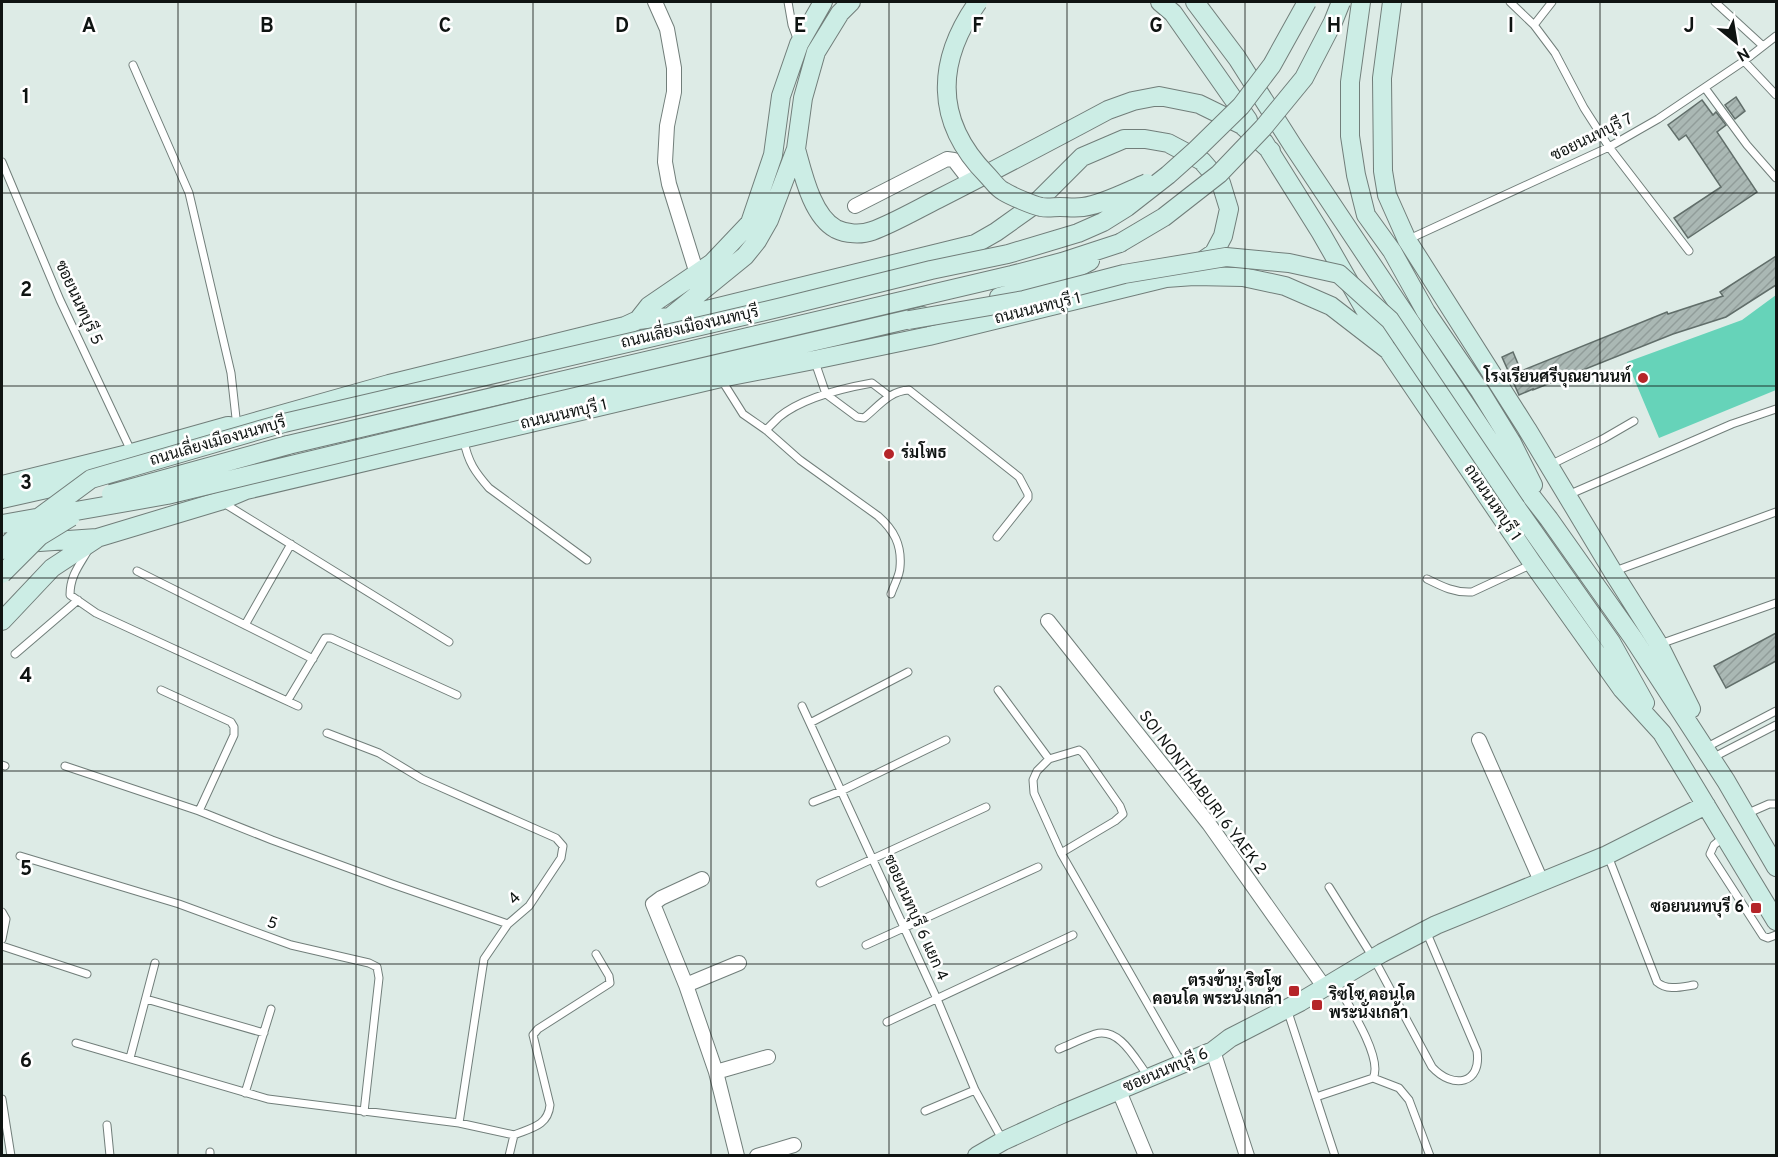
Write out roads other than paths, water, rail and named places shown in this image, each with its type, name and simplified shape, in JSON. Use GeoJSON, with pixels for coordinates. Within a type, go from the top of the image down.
{"type":"FeatureCollection","features":[{"type":"Feature","properties":{"kind":"main road"},"geometry":{"type":"LineString","coordinates":[[638,320],[649,306],[712,263],[750,223],[773,155],[781,96],[799,44],[824,2]]}},
{"type":"Feature","properties":{"kind":"main road"},"geometry":{"type":"LineString","coordinates":[[670,317],[745,256],[757,241],[769,220],[796,149],[803,98],[816,52],[840,13],[851,2]]}},
{"type":"Feature","properties":{"kind":"main road"},"geometry":{"type":"LineString","coordinates":[[978,2],[955,41],[948,66],[946,91],[950,116],[960,140],[977,165],[1002,191],[1041,207],[1083,207],[1168,175]]}},
{"type":"Feature","properties":{"kind":"main road"},"geometry":{"type":"LineString","coordinates":[[1160,2],[1173,13],[1271,151],[1388,350]]}},
{"type":"Feature","properties":{"kind":"main road","name":"ถนนนนทบุรี 1"},"geometry":{"type":"LineString","coordinates":[[1195,2],[1238,58],[1293,146],[1497,452],[1549,519],[1633,638],[1774,858]]}},
{"type":"Feature","properties":{"kind":"main road","name":"ถนนเลี่ยงเมืองนนทบุรี"},"geometry":{"type":"LineString","coordinates":[[2,550],[26,527],[91,479],[284,423],[931,270],[1008,254],[1078,233],[1103,222],[1127,207],[1168,175],[1241,106],[1272,65],[1307,2]]}},
{"type":"Feature","properties":{"kind":"main road"},"geometry":{"type":"LineString","coordinates":[[2,524],[167,495],[909,320],[1019,292],[1066,275],[1164,217],[1219,174],[1263,128],[1304,78],[1341,2]]}},
{"type":"Feature","properties":{"kind":"main road"},"geometry":{"type":"LineString","coordinates":[[1361,2],[1350,82],[1350,136],[1356,175],[1366,215],[1392,251],[1426,312],[1512,443],[1549,519]]}},
{"type":"Feature","properties":{"kind":"main road"},"geometry":{"type":"LineString","coordinates":[[1392,2],[1382,78],[1383,171],[1387,195],[1407,240],[1550,465],[1659,645],[1726,781]]}},
{"type":"Feature","properties":{"kind":"main road"},"geometry":{"type":"LineString","coordinates":[[796,149],[814,203],[827,223],[839,230],[854,234],[871,232],[1108,110],[1133,101],[1159,96],[1199,104],[1242,125],[1271,151]]}},
{"type":"Feature","properties":{"kind":"main road"},"geometry":{"type":"LineString","coordinates":[[2,485],[232,427],[389,384],[625,326],[638,320],[682,316],[975,244],[1034,205],[1082,157],[1124,139],[1168,143],[1202,162],[1221,183],[1229,209],[1223,236],[1214,253],[1194,266],[1166,278]]}},
{"type":"Feature","properties":{"kind":"main road","name":"ถนนเลี่ยงเมืองนนทบุรี"},"geometry":{"type":"LineString","coordinates":[[2,574],[40,536],[108,495],[288,445],[1012,275],[1120,243]]}},
{"type":"Feature","properties":{"kind":"main road"},"geometry":{"type":"LineString","coordinates":[[909,320],[1024,300],[1124,274],[1226,257],[1289,263],[1339,274],[1390,320],[1516,507],[1611,642],[1662,733]]}},
{"type":"Feature","properties":{"kind":"main road","name":"ถนนนนทบุรี 1"},"geometry":{"type":"LineString","coordinates":[[2,544],[98,538],[220,501],[246,490],[721,378],[928,336],[1166,278],[1243,277],[1285,286],[1331,306],[1388,350],[1533,564],[1622,689],[1662,733],[1776,921]]}},
{"type":"Feature","properties":{"kind":"main road"},"geometry":{"type":"LineString","coordinates":[[232,427],[210,441],[207,464],[216,478],[246,490]]}},
{"type":"Feature","properties":{"kind":"main road"},"geometry":{"type":"LineString","coordinates":[[2,499],[91,479]]}},
{"type":"Feature","properties":{"kind":"main road"},"geometry":{"type":"LineString","coordinates":[[2,621],[52,568],[98,538]]}},
{"type":"Feature","properties":{"kind":"main road","name":"ซอยนนทบุรี 6"},"geometry":{"type":"LineString","coordinates":[[977,1155],[1003,1141],[1213,1052],[1230,1038],[1287,1009],[1382,953],[1436,925],[1607,855],[1706,805]]}},
{"type":"Feature","properties":{"kind":"street"},"geometry":{"type":"LineString","coordinates":[[655,2],[667,29],[674,68],[674,92],[667,126],[665,162],[669,184],[697,274]]}},
{"type":"Feature","properties":{"kind":"street"},"geometry":{"type":"LineString","coordinates":[[855,206],[947,159],[954,160],[971,182]]}},
{"type":"Feature","properties":{"kind":"street","name":"SOI NONTHABURI 6 YAEK 2"},"geometry":{"type":"LineString","coordinates":[[1048,621],[1209,824],[1330,985]]}},
{"type":"Feature","properties":{"kind":"street"},"geometry":{"type":"LineString","coordinates":[[1479,740],[1541,881]]}},
{"type":"Feature","properties":{"kind":"street"},"geometry":{"type":"LineString","coordinates":[[702,879],[652,904],[686,985],[716,1072],[737,1155]]}},
{"type":"Feature","properties":{"kind":"street"},"geometry":{"type":"LineString","coordinates":[[686,985],[739,963]]}},
{"type":"Feature","properties":{"kind":"street"},"geometry":{"type":"LineString","coordinates":[[1213,1052],[1247,1155]]}},
{"type":"Feature","properties":{"kind":"street"},"geometry":{"type":"LineString","coordinates":[[716,1072],[768,1057]]}},
{"type":"Feature","properties":{"kind":"street"},"geometry":{"type":"LineString","coordinates":[[1119,1091],[1146,1155]]}},
{"type":"Feature","properties":{"kind":"street"},"geometry":{"type":"LineString","coordinates":[[757,1155],[794,1145]]}},
{"type":"Feature","properties":{"kind":"lane"},"geometry":{"type":"LineString","coordinates":[[788,2],[792,26],[799,44]]}},
{"type":"Feature","properties":{"kind":"lane"},"geometry":{"type":"LineString","coordinates":[[1510,2],[1534,25],[1555,53],[1584,108],[1609,147],[1689,251]]}},
{"type":"Feature","properties":{"kind":"lane"},"geometry":{"type":"LineString","coordinates":[[1534,25],[1552,2]]}},
{"type":"Feature","properties":{"kind":"lane"},"geometry":{"type":"LineString","coordinates":[[1715,2],[1763,46]]}},
{"type":"Feature","properties":{"kind":"lane","name":"ซอยนนทบุรี 7"},"geometry":{"type":"LineString","coordinates":[[1407,240],[1609,147],[1658,119],[1705,88],[1776,36]]}},
{"type":"Feature","properties":{"kind":"lane"},"geometry":{"type":"LineString","coordinates":[[1744,61],[1776,95]]}},
{"type":"Feature","properties":{"kind":"lane"},"geometry":{"type":"LineString","coordinates":[[133,65],[189,193],[231,373],[232,427]]}},
{"type":"Feature","properties":{"kind":"lane"},"geometry":{"type":"LineString","coordinates":[[1705,88],[1747,145],[1776,178]]}},
{"type":"Feature","properties":{"kind":"lane","name":"ซอยนนทบุรี 5"},"geometry":{"type":"LineString","coordinates":[[2,162],[60,300],[132,453]]}},
{"type":"Feature","properties":{"kind":"lane"},"geometry":{"type":"LineString","coordinates":[[814,360],[826,394],[857,417],[864,418],[889,396],[900,390],[909,390],[1019,477],[1028,498],[997,537]]}},
{"type":"Feature","properties":{"kind":"lane"},"geometry":{"type":"LineString","coordinates":[[721,378],[743,414],[766,430],[800,460],[890,526],[897,543],[900,568],[891,594]]}},
{"type":"Feature","properties":{"kind":"lane"},"geometry":{"type":"LineString","coordinates":[[766,430],[780,416],[826,394],[872,383],[889,396]]}},
{"type":"Feature","properties":{"kind":"lane"},"geometry":{"type":"LineString","coordinates":[[1568,495],[1732,424],[1776,409]]}},
{"type":"Feature","properties":{"kind":"lane"},"geometry":{"type":"LineString","coordinates":[[1550,465],[1634,421]]}},
{"type":"Feature","properties":{"kind":"lane"},"geometry":{"type":"LineString","coordinates":[[463,438],[467,457],[489,488],[587,560]]}},
{"type":"Feature","properties":{"kind":"lane"},"geometry":{"type":"LineString","coordinates":[[220,501],[449,642]]}},
{"type":"Feature","properties":{"kind":"lane"},"geometry":{"type":"LineString","coordinates":[[1613,572],[1776,512]]}},
{"type":"Feature","properties":{"kind":"lane"},"geometry":{"type":"LineString","coordinates":[[98,538],[76,569],[70,582],[70,595],[96,613],[298,706]]}},
{"type":"Feature","properties":{"kind":"lane"},"geometry":{"type":"LineString","coordinates":[[245,625],[291,544]]}},
{"type":"Feature","properties":{"kind":"lane"},"geometry":{"type":"LineString","coordinates":[[1427,579],[1451,591],[1473,592],[1533,564]]}},
{"type":"Feature","properties":{"kind":"lane"},"geometry":{"type":"LineString","coordinates":[[137,571],[313,659]]}},
{"type":"Feature","properties":{"kind":"lane"},"geometry":{"type":"LineString","coordinates":[[15,654],[78,600]]}},
{"type":"Feature","properties":{"kind":"lane"},"geometry":{"type":"LineString","coordinates":[[1659,645],[1776,603]]}},
{"type":"Feature","properties":{"kind":"lane"},"geometry":{"type":"LineString","coordinates":[[288,700],[325,638],[331,638],[457,695]]}},
{"type":"Feature","properties":{"kind":"lane"},"geometry":{"type":"LineString","coordinates":[[810,723],[908,672]]}},
{"type":"Feature","properties":{"kind":"lane"},"geometry":{"type":"LineString","coordinates":[[161,690],[231,722],[234,727],[234,735],[200,811]]}},
{"type":"Feature","properties":{"kind":"lane"},"geometry":{"type":"LineString","coordinates":[[998,690],[1049,759]]}},
{"type":"Feature","properties":{"kind":"lane","name":"ซอยนนทบุรี 6 แยก 4"},"geometry":{"type":"LineString","coordinates":[[802,706],[937,999],[975,1090],[1003,1141]]}},
{"type":"Feature","properties":{"kind":"lane"},"geometry":{"type":"LineString","coordinates":[[1712,751],[1776,711]]}},
{"type":"Feature","properties":{"kind":"lane"},"geometry":{"type":"LineString","coordinates":[[1712,751],[1776,725]]}},
{"type":"Feature","properties":{"kind":"lane","name":"4"},"geometry":{"type":"LineString","coordinates":[[327,732],[379,753],[422,779],[556,838],[563,846],[561,858],[529,906],[508,924],[484,959],[459,1123]]}},
{"type":"Feature","properties":{"kind":"lane"},"geometry":{"type":"LineString","coordinates":[[813,802],[841,791],[946,740]]}},
{"type":"Feature","properties":{"kind":"lane"},"geometry":{"type":"LineString","coordinates":[[1061,854],[1115,820],[1122,813],[1083,753],[1078,750],[1049,759],[1037,771],[1033,780],[1034,793],[1061,854],[1182,1064]]}},
{"type":"Feature","properties":{"kind":"lane"},"geometry":{"type":"LineString","coordinates":[[65,766],[200,811],[348,868],[508,924]]}},
{"type":"Feature","properties":{"kind":"lane"},"geometry":{"type":"LineString","coordinates":[[1746,814],[1769,804],[1776,804]]}},
{"type":"Feature","properties":{"kind":"lane"},"geometry":{"type":"LineString","coordinates":[[820,882],[986,807]]}},
{"type":"Feature","properties":{"kind":"lane"},"geometry":{"type":"LineString","coordinates":[[1725,836],[1714,845],[1710,854],[1763,936],[1768,938],[1776,935]]}},
{"type":"Feature","properties":{"kind":"lane"},"geometry":{"type":"LineString","coordinates":[[1607,855],[1657,982],[1664,987],[1671,988],[1694,985]]}},
{"type":"Feature","properties":{"kind":"lane","name":"5"},"geometry":{"type":"LineString","coordinates":[[20,856],[179,904],[291,945],[369,963],[377,967],[380,978],[364,1112]]}},
{"type":"Feature","properties":{"kind":"lane"},"geometry":{"type":"LineString","coordinates":[[866,945],[1038,867]]}},
{"type":"Feature","properties":{"kind":"lane"},"geometry":{"type":"LineString","coordinates":[[1329,887],[1374,959],[1432,1067],[1446,1079],[1465,1080],[1476,1072],[1479,1062],[1478,1051],[1426,931]]}},
{"type":"Feature","properties":{"kind":"lane"},"geometry":{"type":"LineString","coordinates":[[2,912],[6,919],[2,939]]}},
{"type":"Feature","properties":{"kind":"lane"},"geometry":{"type":"LineString","coordinates":[[886,1022],[1073,935]]}},
{"type":"Feature","properties":{"kind":"lane"},"geometry":{"type":"LineString","coordinates":[[2,946],[87,974]]}},
{"type":"Feature","properties":{"kind":"lane"},"geometry":{"type":"LineString","coordinates":[[76,1043],[268,1099],[459,1123],[514,1135],[543,1122],[549,1114],[550,1105],[533,1035],[538,1029],[610,983],[609,976],[596,954]]}},
{"type":"Feature","properties":{"kind":"lane"},"geometry":{"type":"LineString","coordinates":[[130,1058],[155,963]]}},
{"type":"Feature","properties":{"kind":"lane"},"geometry":{"type":"LineString","coordinates":[[1330,985],[1367,1041],[1376,1073],[1373,1078]]}},
{"type":"Feature","properties":{"kind":"lane"},"geometry":{"type":"LineString","coordinates":[[146,999],[264,1033]]}},
{"type":"Feature","properties":{"kind":"lane"},"geometry":{"type":"LineString","coordinates":[[245,1093],[271,1009]]}},
{"type":"Feature","properties":{"kind":"lane"},"geometry":{"type":"LineString","coordinates":[[1287,1009],[1335,1155]]}},
{"type":"Feature","properties":{"kind":"lane"},"geometry":{"type":"LineString","coordinates":[[1059,1049],[1097,1033],[1111,1033],[1120,1039],[1149,1078]]}},
{"type":"Feature","properties":{"kind":"lane"},"geometry":{"type":"LineString","coordinates":[[1316,1097],[1373,1078],[1399,1088],[1409,1100],[1430,1155]]}},
{"type":"Feature","properties":{"kind":"lane"},"geometry":{"type":"LineString","coordinates":[[925,1111],[975,1090]]}},
{"type":"Feature","properties":{"kind":"lane"},"geometry":{"type":"LineString","coordinates":[[2,1099],[11,1155]]}},
{"type":"Feature","properties":{"kind":"lane"},"geometry":{"type":"LineString","coordinates":[[107,1125],[110,1155]]}},
{"type":"Feature","properties":{"kind":"lane"},"geometry":{"type":"LineString","coordinates":[[510,1155],[514,1135]]}},
{"type":"Feature","properties":{"kind":"place","name":"โรงเรียนศรีบุณยานนท์"},"geometry":{"type":"Point","coordinates":[1643,378]}},
{"type":"Feature","properties":{"kind":"place","name":"ร่มโพธ"},"geometry":{"type":"Point","coordinates":[889,454]}},
{"type":"Feature","properties":{"kind":"place","name":"ซอยนนทบุรี 6"},"geometry":{"type":"Point","coordinates":[1756,908]}},
{"type":"Feature","properties":{"kind":"place","name":"ตรงข้าม ริซโซ คอนโด พระนั่งเกล้า"},"geometry":{"type":"Point","coordinates":[1294,991]}},
{"type":"Feature","properties":{"kind":"place","name":"ริซโซ คอนโด พระนั่งเกล้า"},"geometry":{"type":"Point","coordinates":[1317,1005]}}]}
